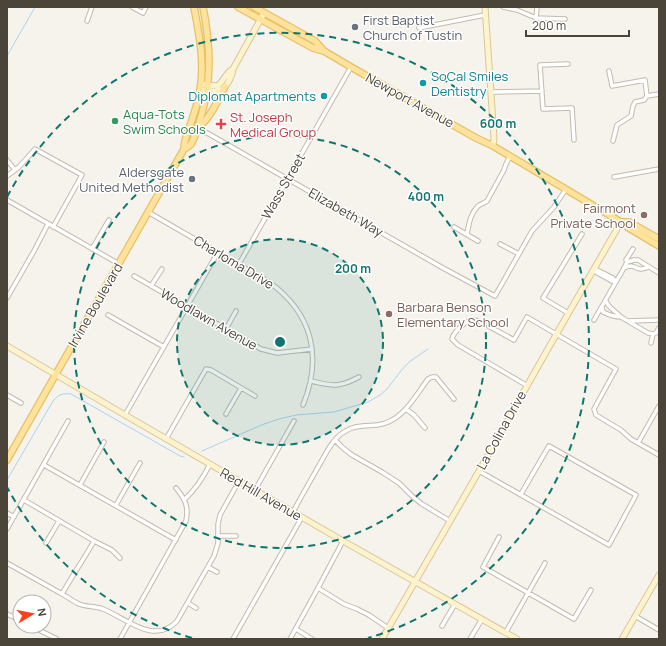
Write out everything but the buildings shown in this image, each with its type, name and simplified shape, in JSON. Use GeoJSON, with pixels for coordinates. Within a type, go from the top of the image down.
{"type":"FeatureCollection","features":[{"type":"Feature","properties":{"kind":"main road","name":"Irvine Boulevard"},"geometry":{"type":"LineString","coordinates":[[184,149],[184,141],[194,116],[200,87],[201,57],[194,7]]}},
{"type":"Feature","properties":{"kind":"main road","name":"Newport Avenue"},"geometry":{"type":"LineString","coordinates":[[238,7],[313,48],[324,51],[510,156],[659,246]]}},
{"type":"Feature","properties":{"kind":"main road","name":"Newport Avenue"},"geometry":{"type":"LineString","coordinates":[[254,7],[315,41],[324,51]]}},
{"type":"Feature","properties":{"kind":"main road"},"geometry":{"type":"LineString","coordinates":[[485,7],[494,138],[492,146]]}},
{"type":"Feature","properties":{"kind":"main road","name":"Irvine Boulevard"},"geometry":{"type":"LineString","coordinates":[[7,460],[184,149],[191,144],[204,106],[208,88],[209,47],[203,8]]}},
{"type":"Feature","properties":{"kind":"main road"},"geometry":{"type":"LineString","coordinates":[[208,88],[219,86],[229,71],[233,68],[264,13]]}},
{"type":"Feature","properties":{"kind":"main road"},"geometry":{"type":"LineString","coordinates":[[197,128],[204,123],[208,117],[233,73],[233,68]]}},
{"type":"Feature","properties":{"kind":"main road"},"geometry":{"type":"LineString","coordinates":[[200,87],[216,91],[223,89],[225,86]]}},
{"type":"Feature","properties":{"kind":"main road","name":"Newport Avenue"},"geometry":{"type":"LineString","coordinates":[[621,222],[629,222],[659,239]]}},
{"type":"Feature","properties":{"kind":"main road","name":"La Colina Drive"},"geometry":{"type":"LineString","coordinates":[[382,639],[479,471],[526,385],[621,222]]}},
{"type":"Feature","properties":{"kind":"main road","name":"Red Hill Avenue"},"geometry":{"type":"LineString","coordinates":[[7,346],[343,541],[517,639]]}},
{"type":"Feature","properties":{"kind":"main road"},"geometry":{"type":"LineString","coordinates":[[622,639],[659,575]]}},
{"type":"Feature","properties":{"kind":"street"},"geometry":{"type":"LineString","coordinates":[[87,21],[92,7]]}},
{"type":"Feature","properties":{"kind":"street"},"geometry":{"type":"LineString","coordinates":[[132,7],[143,13],[146,7]]}},
{"type":"Feature","properties":{"kind":"street"},"geometry":{"type":"LineString","coordinates":[[503,7],[517,10],[536,18],[565,19]]}},
{"type":"Feature","properties":{"kind":"street"},"geometry":{"type":"LineString","coordinates":[[536,18],[537,7]]}},
{"type":"Feature","properties":{"kind":"street"},"geometry":{"type":"LineString","coordinates":[[419,28],[485,15]]}},
{"type":"Feature","properties":{"kind":"street"},"geometry":{"type":"LineString","coordinates":[[568,64],[540,65],[543,109],[572,108],[574,140]]}},
{"type":"Feature","properties":{"kind":"street","name":"Wass Street"},"geometry":{"type":"LineString","coordinates":[[239,264],[351,67]]}},
{"type":"Feature","properties":{"kind":"street"},"geometry":{"type":"LineString","coordinates":[[608,71],[612,86],[645,80],[647,96]]}},
{"type":"Feature","properties":{"kind":"street"},"geometry":{"type":"LineString","coordinates":[[491,92],[542,91]]}},
{"type":"Feature","properties":{"kind":"street"},"geometry":{"type":"LineString","coordinates":[[612,141],[617,126],[631,116],[635,102],[644,100],[647,96],[659,94]]}},
{"type":"Feature","properties":{"kind":"street","name":"Elizabeth Way"},"geometry":{"type":"LineString","coordinates":[[197,128],[495,296],[519,254]]}},
{"type":"Feature","properties":{"kind":"street"},"geometry":{"type":"LineString","coordinates":[[7,176],[15,170],[35,149],[82,175],[53,227]]}},
{"type":"Feature","properties":{"kind":"street"},"geometry":{"type":"LineString","coordinates":[[467,234],[469,221],[472,214],[478,207],[487,201],[510,156]]}},
{"type":"Feature","properties":{"kind":"street"},"geometry":{"type":"LineString","coordinates":[[7,160],[15,170]]}},
{"type":"Feature","properties":{"kind":"street"},"geometry":{"type":"LineString","coordinates":[[614,177],[659,169]]}},
{"type":"Feature","properties":{"kind":"street"},"geometry":{"type":"LineString","coordinates":[[500,244],[519,254],[532,232],[554,207],[566,189]]}},
{"type":"Feature","properties":{"kind":"street"},"geometry":{"type":"LineString","coordinates":[[7,200],[119,264]]}},
{"type":"Feature","properties":{"kind":"street","name":"Charloma Drive"},"geometry":{"type":"LineString","coordinates":[[148,212],[269,282],[286,296],[295,307],[308,332],[312,349],[313,364],[311,381],[303,405]]}},
{"type":"Feature","properties":{"kind":"street"},"geometry":{"type":"LineString","coordinates":[[92,249],[109,220]]}},
{"type":"Feature","properties":{"kind":"street"},"geometry":{"type":"LineString","coordinates":[[7,298],[48,224]]}},
{"type":"Feature","properties":{"kind":"street"},"geometry":{"type":"LineString","coordinates":[[454,227],[478,241]]}},
{"type":"Feature","properties":{"kind":"street"},"geometry":{"type":"LineString","coordinates":[[568,313],[543,298],[582,234]]}},
{"type":"Feature","properties":{"kind":"street"},"geometry":{"type":"LineString","coordinates":[[594,320],[606,301],[633,249]]}},
{"type":"Feature","properties":{"kind":"street"},"geometry":{"type":"LineString","coordinates":[[125,415],[218,252]]}},
{"type":"Feature","properties":{"kind":"street"},"geometry":{"type":"LineString","coordinates":[[630,254],[633,260]]}},
{"type":"Feature","properties":{"kind":"street"},"geometry":{"type":"LineString","coordinates":[[627,262],[638,260],[659,273]]}},
{"type":"Feature","properties":{"kind":"street"},"geometry":{"type":"LineString","coordinates":[[624,268],[630,266],[635,266],[641,269],[648,267]]}},
{"type":"Feature","properties":{"kind":"street"},"geometry":{"type":"LineString","coordinates":[[151,286],[162,269]]}},
{"type":"Feature","properties":{"kind":"street"},"geometry":{"type":"LineString","coordinates":[[594,270],[595,272],[616,282]]}},
{"type":"Feature","properties":{"kind":"street","name":"Woodlawn Avenue"},"geometry":{"type":"LineString","coordinates":[[134,276],[267,352],[288,353],[312,349]]}},
{"type":"Feature","properties":{"kind":"street"},"geometry":{"type":"LineString","coordinates":[[606,301],[608,306],[621,317],[648,333],[653,334]]}},
{"type":"Feature","properties":{"kind":"street"},"geometry":{"type":"LineString","coordinates":[[602,307],[603,312],[612,316],[621,317]]}},
{"type":"Feature","properties":{"kind":"street"},"geometry":{"type":"LineString","coordinates":[[226,329],[236,311]]}},
{"type":"Feature","properties":{"kind":"street"},"geometry":{"type":"LineString","coordinates":[[108,315],[164,347]]}},
{"type":"Feature","properties":{"kind":"street"},"geometry":{"type":"LineString","coordinates":[[526,385],[458,345],[452,339],[453,336],[465,323],[470,320],[475,320],[514,340],[527,317],[616,369],[594,409],[594,412],[596,415],[621,430],[638,443],[659,455]]}},
{"type":"Feature","properties":{"kind":"street"},"geometry":{"type":"LineString","coordinates":[[627,321],[659,320]]}},
{"type":"Feature","properties":{"kind":"street"},"geometry":{"type":"LineString","coordinates":[[651,344],[653,334],[656,333],[659,328]]}},
{"type":"Feature","properties":{"kind":"street"},"geometry":{"type":"LineString","coordinates":[[166,439],[206,369],[211,370],[255,396]]}},
{"type":"Feature","properties":{"kind":"street"},"geometry":{"type":"LineString","coordinates":[[311,381],[339,386],[359,377]]}},
{"type":"Feature","properties":{"kind":"street"},"geometry":{"type":"LineString","coordinates":[[293,512],[330,446],[344,431],[361,425],[383,424],[398,417],[406,409],[428,379],[432,377],[436,377],[454,399]]}},
{"type":"Feature","properties":{"kind":"street"},"geometry":{"type":"LineString","coordinates":[[226,414],[241,388]]}},
{"type":"Feature","properties":{"kind":"street"},"geometry":{"type":"LineString","coordinates":[[7,395],[21,403]]}},
{"type":"Feature","properties":{"kind":"street"},"geometry":{"type":"LineString","coordinates":[[638,443],[659,406]]}},
{"type":"Feature","properties":{"kind":"street"},"geometry":{"type":"LineString","coordinates":[[406,409],[414,415],[425,428]]}},
{"type":"Feature","properties":{"kind":"street"},"geometry":{"type":"LineString","coordinates":[[7,529],[68,421]]}},
{"type":"Feature","properties":{"kind":"street"},"geometry":{"type":"LineString","coordinates":[[255,490],[294,421]]}},
{"type":"Feature","properties":{"kind":"street"},"geometry":{"type":"LineString","coordinates":[[335,440],[352,455],[399,483],[422,504],[450,520]]}},
{"type":"Feature","properties":{"kind":"street"},"geometry":{"type":"LineString","coordinates":[[80,485],[104,442]]}},
{"type":"Feature","properties":{"kind":"street"},"geometry":{"type":"LineString","coordinates":[[479,471],[609,545],[636,495],[549,446],[521,494]]}},
{"type":"Feature","properties":{"kind":"street"},"geometry":{"type":"LineString","coordinates":[[116,506],[140,462]]}},
{"type":"Feature","properties":{"kind":"street"},"geometry":{"type":"LineString","coordinates":[[185,499],[199,484],[210,464]]}},
{"type":"Feature","properties":{"kind":"street"},"geometry":{"type":"LineString","coordinates":[[44,465],[176,540]]}},
{"type":"Feature","properties":{"kind":"street"},"geometry":{"type":"LineString","coordinates":[[7,563],[79,604],[102,609],[138,628],[147,631],[155,632],[162,630],[172,626],[177,621],[208,567],[217,549],[218,524],[220,515],[239,481]]}},
{"type":"Feature","properties":{"kind":"street"},"geometry":{"type":"LineString","coordinates":[[120,639],[186,521],[188,510],[185,499],[176,488]]}},
{"type":"Feature","properties":{"kind":"street"},"geometry":{"type":"LineString","coordinates":[[24,500],[112,550],[120,558]]}},
{"type":"Feature","properties":{"kind":"street"},"geometry":{"type":"LineString","coordinates":[[7,513],[14,517]]}},
{"type":"Feature","properties":{"kind":"street"},"geometry":{"type":"LineString","coordinates":[[233,639],[302,517]]}},
{"type":"Feature","properties":{"kind":"street"},"geometry":{"type":"LineString","coordinates":[[46,543],[59,521]]}},
{"type":"Feature","properties":{"kind":"street"},"geometry":{"type":"LineString","coordinates":[[218,536],[236,536]]}},
{"type":"Feature","properties":{"kind":"street"},"geometry":{"type":"LineString","coordinates":[[499,537],[483,567],[574,619],[591,590]]}},
{"type":"Feature","properties":{"kind":"street"},"geometry":{"type":"LineString","coordinates":[[62,594],[94,541]]}},
{"type":"Feature","properties":{"kind":"street"},"geometry":{"type":"LineString","coordinates":[[290,639],[343,541]]}},
{"type":"Feature","properties":{"kind":"street"},"geometry":{"type":"LineString","coordinates":[[506,632],[545,563]]}},
{"type":"Feature","properties":{"kind":"street"},"geometry":{"type":"LineString","coordinates":[[208,567],[217,572]]}},
{"type":"Feature","properties":{"kind":"street"},"geometry":{"type":"LineString","coordinates":[[318,588],[344,604],[369,615],[388,628]]}},
{"type":"Feature","properties":{"kind":"street"},"geometry":{"type":"LineString","coordinates":[[188,603],[196,608]]}},
{"type":"Feature","properties":{"kind":"street"},"geometry":{"type":"LineString","coordinates":[[442,626],[455,604]]}},
{"type":"Feature","properties":{"kind":"street"},"geometry":{"type":"LineString","coordinates":[[635,616],[659,630]]}},
{"type":"Feature","properties":{"kind":"street"},"geometry":{"type":"LineString","coordinates":[[470,639],[482,619]]}},
{"type":"Feature","properties":{"kind":"street"},"geometry":{"type":"LineString","coordinates":[[296,629],[312,639]]}},
{"type":"Feature","properties":{"kind":"street"},"geometry":{"type":"LineString","coordinates":[[47,634],[57,639]]}},
{"type":"Feature","properties":{"kind":"waterway"},"geometry":{"type":"LineString","coordinates":[[7,56],[35,7]]}},
{"type":"Feature","properties":{"kind":"waterway"},"geometry":{"type":"LineString","coordinates":[[202,451],[279,419],[296,415],[334,412],[368,402],[387,389],[409,362],[428,349]]}},
{"type":"Feature","properties":{"kind":"waterway"},"geometry":{"type":"LineString","coordinates":[[7,480],[53,401],[57,397],[66,394],[71,394],[184,457]]}},
{"type":"Feature","properties":{"kind":"place","name":"First Baptist Church of Tustin"},"geometry":{"type":"Point","coordinates":[355,27]}},
{"type":"Feature","properties":{"kind":"place","name":"SoCal Smiles Dentistry"},"geometry":{"type":"Point","coordinates":[423,83]}},
{"type":"Feature","properties":{"kind":"place","name":"Diplomat Apartments"},"geometry":{"type":"Point","coordinates":[324,96]}},
{"type":"Feature","properties":{"kind":"place","name":"Aqua-Tots Swim Schools"},"geometry":{"type":"Point","coordinates":[115,121]}},
{"type":"Feature","properties":{"kind":"place","name":"St. Joseph Medical Group"},"geometry":{"type":"Point","coordinates":[221,124]}},
{"type":"Feature","properties":{"kind":"place","name":"Aldersgate United Methodist"},"geometry":{"type":"Point","coordinates":[192,179]}},
{"type":"Feature","properties":{"kind":"place","name":"Fairmont Private School"},"geometry":{"type":"Point","coordinates":[644,215]}},
{"type":"Feature","properties":{"kind":"place","name":"Barbara Benson Elementary School"},"geometry":{"type":"Point","coordinates":[389,314]}}]}
